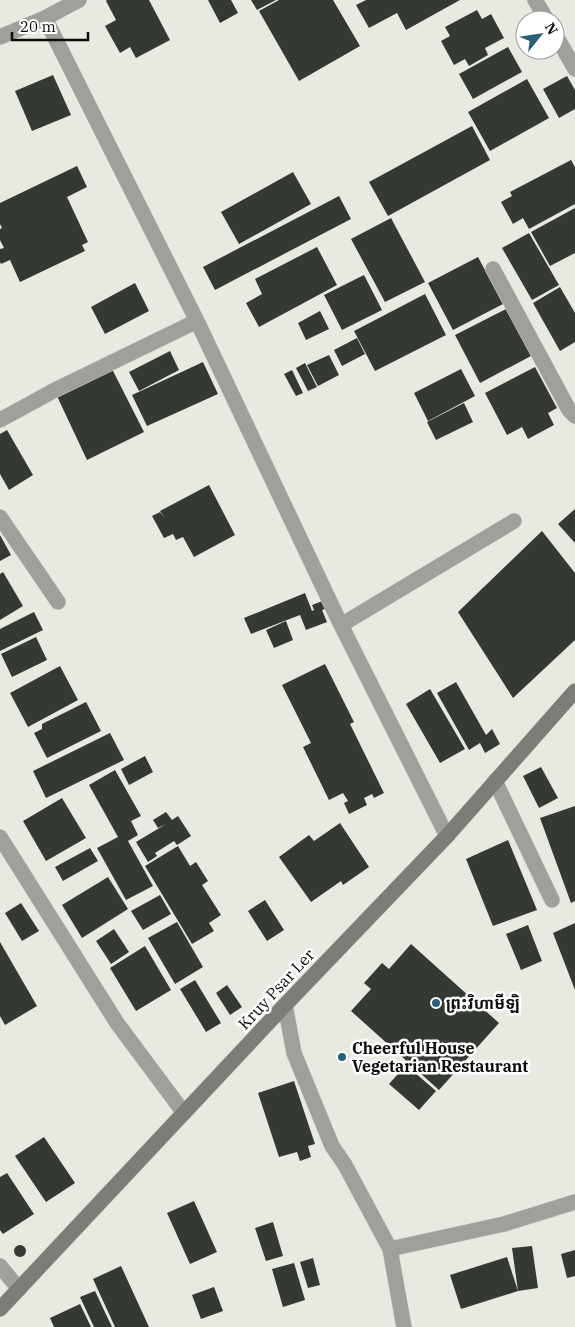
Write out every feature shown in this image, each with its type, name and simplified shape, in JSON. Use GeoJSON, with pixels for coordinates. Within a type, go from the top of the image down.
{"type":"FeatureCollection","features":[{"type":"Feature","properties":{"kind":"street"},"geometry":{"type":"LineString","coordinates":[[0,37],[45,18],[79,0]]}},
{"type":"Feature","properties":{"kind":"street"},"geometry":{"type":"LineString","coordinates":[[45,18],[197,321],[341,625],[448,836]]}},
{"type":"Feature","properties":{"kind":"street"},"geometry":{"type":"LineString","coordinates":[[565,52],[575,69]]}},
{"type":"Feature","properties":{"kind":"street"},"geometry":{"type":"LineString","coordinates":[[493,269],[575,416]]}},
{"type":"Feature","properties":{"kind":"street"},"geometry":{"type":"LineString","coordinates":[[0,420],[55,390],[197,321]]}},
{"type":"Feature","properties":{"kind":"street"},"geometry":{"type":"LineString","coordinates":[[0,517],[58,602]]}},
{"type":"Feature","properties":{"kind":"street"},"geometry":{"type":"LineString","coordinates":[[341,625],[514,521]]}},
{"type":"Feature","properties":{"kind":"street","name":"Kruy Psar Ler"},"geometry":{"type":"LineString","coordinates":[[0,1309],[285,1005],[448,836],[575,691]]}},
{"type":"Feature","properties":{"kind":"street"},"geometry":{"type":"LineString","coordinates":[[495,781],[552,900]]}},
{"type":"Feature","properties":{"kind":"street"},"geometry":{"type":"LineString","coordinates":[[0,837],[117,1023],[184,1113]]}},
{"type":"Feature","properties":{"kind":"street"},"geometry":{"type":"LineString","coordinates":[[285,1005],[294,1053],[332,1146],[345,1164],[390,1249],[404,1327]]}},
{"type":"Feature","properties":{"kind":"street"},"geometry":{"type":"LineString","coordinates":[[390,1249],[504,1224],[575,1202]]}},
{"type":"Feature","properties":{"kind":"street"},"geometry":{"type":"LineString","coordinates":[[0,1266],[19,1289]]}},
{"type":"Feature","properties":{"kind":"building"},"geometry":{"type":"Polygon","coordinates":[[[107,0],[149,0],[170,40],[136,58],[130,47],[120,53],[105,26],[116,20],[107,0]]]}},
{"type":"Feature","properties":{"kind":"building"},"geometry":{"type":"Polygon","coordinates":[[[208,0],[231,0],[238,13],[220,23],[208,0]]]}},
{"type":"Feature","properties":{"kind":"building"},"geometry":{"type":"Polygon","coordinates":[[[251,0],[276,0],[257,10],[251,0]]]}},
{"type":"Feature","properties":{"kind":"building"},"geometry":{"type":"Polygon","coordinates":[[[279,0],[333,0],[360,46],[299,81],[259,11],[279,0]]]}},
{"type":"Feature","properties":{"kind":"building"},"geometry":{"type":"Polygon","coordinates":[[[366,0],[460,0],[406,30],[397,13],[369,28],[356,5],[366,0]]]}},
{"type":"Feature","properties":{"kind":"building"},"geometry":{"type":"Polygon","coordinates":[[[477,10],[482,19],[491,14],[504,38],[485,48],[488,55],[469,66],[465,59],[454,65],[441,41],[450,36],[445,27],[477,10]]]}},
{"type":"Feature","properties":{"kind":"building"},"geometry":{"type":"Polygon","coordinates":[[[508,47],[522,72],[473,99],[459,74],[508,47]]]}},
{"type":"Feature","properties":{"kind":"building"},"geometry":{"type":"Polygon","coordinates":[[[53,75],[71,115],[32,131],[15,91],[53,75]]]}},
{"type":"Feature","properties":{"kind":"building"},"geometry":{"type":"Polygon","coordinates":[[[567,76],[575,90],[575,109],[559,118],[543,89],[567,76]]]}},
{"type":"Feature","properties":{"kind":"building"},"geometry":{"type":"Polygon","coordinates":[[[527,79],[549,118],[490,151],[468,112],[527,79]]]}},
{"type":"Feature","properties":{"kind":"building"},"geometry":{"type":"Polygon","coordinates":[[[472,126],[490,160],[388,216],[369,182],[472,126]]]}},
{"type":"Feature","properties":{"kind":"building"},"geometry":{"type":"Polygon","coordinates":[[[571,160],[575,167],[575,204],[529,229],[523,218],[513,224],[501,202],[512,196],[510,192],[571,160]]]}},
{"type":"Feature","properties":{"kind":"building"},"geometry":{"type":"Polygon","coordinates":[[[77,166],[87,187],[67,197],[88,242],[82,245],[85,251],[20,282],[10,260],[1,264],[0,262],[0,249],[4,248],[0,240],[0,229],[2,228],[0,224],[0,203],[77,166]]]}},
{"type":"Feature","properties":{"kind":"building"},"geometry":{"type":"Polygon","coordinates":[[[293,172],[311,204],[239,244],[221,212],[293,172]]]}},
{"type":"Feature","properties":{"kind":"building"},"geometry":{"type":"Polygon","coordinates":[[[339,196],[351,219],[215,290],[203,267],[339,196]]]}},
{"type":"Feature","properties":{"kind":"building"},"geometry":{"type":"Polygon","coordinates":[[[575,208],[575,253],[550,266],[531,232],[575,208]]]}},
{"type":"Feature","properties":{"kind":"building"},"geometry":{"type":"Polygon","coordinates":[[[391,218],[425,282],[385,302],[351,239],[391,218]]]}},
{"type":"Feature","properties":{"kind":"building"},"geometry":{"type":"Polygon","coordinates":[[[529,233],[559,285],[532,300],[502,248],[529,233]]]}},
{"type":"Feature","properties":{"kind":"building"},"geometry":{"type":"Polygon","coordinates":[[[317,247],[337,285],[259,327],[246,303],[262,294],[255,279],[317,247]]]}},
{"type":"Feature","properties":{"kind":"building"},"geometry":{"type":"Polygon","coordinates":[[[478,257],[503,304],[453,330],[428,283],[478,257]]]}},
{"type":"Feature","properties":{"kind":"building"},"geometry":{"type":"Polygon","coordinates":[[[364,275],[382,310],[342,330],[324,295],[364,275]]]}},
{"type":"Feature","properties":{"kind":"building"},"geometry":{"type":"Polygon","coordinates":[[[135,283],[149,311],[105,334],[91,307],[135,283]]]}},
{"type":"Feature","properties":{"kind":"building"},"geometry":{"type":"Polygon","coordinates":[[[560,287],[575,313],[575,342],[560,351],[533,303],[560,287]]]}},
{"type":"Feature","properties":{"kind":"building"},"geometry":{"type":"Polygon","coordinates":[[[425,294],[446,335],[375,371],[354,331],[425,294]]]}},
{"type":"Feature","properties":{"kind":"building"},"geometry":{"type":"Polygon","coordinates":[[[506,309],[531,356],[480,383],[455,335],[506,309]]]}},
{"type":"Feature","properties":{"kind":"building"},"geometry":{"type":"Polygon","coordinates":[[[320,311],[329,329],[306,340],[298,323],[320,311]]]}},
{"type":"Feature","properties":{"kind":"building"},"geometry":{"type":"Polygon","coordinates":[[[357,338],[365,354],[342,366],[334,350],[357,338]]]}},
{"type":"Feature","properties":{"kind":"building"},"geometry":{"type":"Polygon","coordinates":[[[170,351],[179,370],[139,391],[129,372],[170,351]]]}},
{"type":"Feature","properties":{"kind":"building"},"geometry":{"type":"Polygon","coordinates":[[[329,355],[339,375],[318,386],[307,365],[329,355]]]}},
{"type":"Feature","properties":{"kind":"building"},"geometry":{"type":"Polygon","coordinates":[[[203,362],[218,394],[147,426],[132,395],[203,362]]]}},
{"type":"Feature","properties":{"kind":"building"},"geometry":{"type":"Polygon","coordinates":[[[305,363],[317,387],[308,391],[296,368],[305,363]]]}},
{"type":"Feature","properties":{"kind":"building"},"geometry":{"type":"Polygon","coordinates":[[[111,367],[144,432],[87,460],[56,394],[111,367]]]}},
{"type":"Feature","properties":{"kind":"building"},"geometry":{"type":"Polygon","coordinates":[[[535,367],[557,408],[548,413],[554,425],[528,439],[522,427],[507,435],[485,393],[535,367]]]}},
{"type":"Feature","properties":{"kind":"building"},"geometry":{"type":"Polygon","coordinates":[[[461,369],[475,396],[428,421],[414,393],[461,369]]]}},
{"type":"Feature","properties":{"kind":"building"},"geometry":{"type":"Polygon","coordinates":[[[292,370],[303,393],[296,396],[284,374],[292,370]]]}},
{"type":"Feature","properties":{"kind":"building"},"geometry":{"type":"Polygon","coordinates":[[[464,403],[473,422],[436,440],[427,422],[464,403]]]}},
{"type":"Feature","properties":{"kind":"building"},"geometry":{"type":"Polygon","coordinates":[[[7,430],[33,475],[9,490],[0,474],[0,434],[7,430]]]}},
{"type":"Feature","properties":{"kind":"building"},"geometry":{"type":"Polygon","coordinates":[[[209,485],[235,535],[194,557],[183,537],[176,540],[173,534],[164,538],[152,516],[160,512],[165,518],[160,511],[209,485]]]}},
{"type":"Feature","properties":{"kind":"building"},"geometry":{"type":"Polygon","coordinates":[[[575,509],[575,543],[558,524],[575,509]]]}},
{"type":"Feature","properties":{"kind":"building"},"geometry":{"type":"Polygon","coordinates":[[[542,531],[575,573],[575,640],[513,698],[458,612],[542,531]]]}},
{"type":"Feature","properties":{"kind":"building"},"geometry":{"type":"Polygon","coordinates":[[[0,535],[11,555],[0,561],[0,535]]]}},
{"type":"Feature","properties":{"kind":"building"},"geometry":{"type":"Polygon","coordinates":[[[3,572],[23,606],[0,620],[0,574],[3,572]]]}},
{"type":"Feature","properties":{"kind":"building"},"geometry":{"type":"Polygon","coordinates":[[[305,593],[312,611],[314,610],[312,605],[325,600],[329,608],[322,610],[327,622],[306,630],[300,615],[251,634],[244,618],[305,593]]]}},
{"type":"Feature","properties":{"kind":"building"},"geometry":{"type":"Polygon","coordinates":[[[34,612],[43,630],[0,651],[0,629],[34,612]]]}},
{"type":"Feature","properties":{"kind":"building"},"geometry":{"type":"Polygon","coordinates":[[[286,621],[293,640],[274,648],[266,630],[286,621]]]}},
{"type":"Feature","properties":{"kind":"building"},"geometry":{"type":"Polygon","coordinates":[[[36,637],[47,660],[12,677],[1,654],[36,637]]]}},
{"type":"Feature","properties":{"kind":"building"},"geometry":{"type":"Polygon","coordinates":[[[325,664],[354,722],[350,724],[384,793],[374,798],[372,794],[364,798],[367,805],[349,814],[344,803],[348,801],[343,793],[329,800],[303,747],[311,743],[282,685],[325,664]]]}},
{"type":"Feature","properties":{"kind":"building"},"geometry":{"type":"Polygon","coordinates":[[[60,666],[78,700],[28,727],[10,693],[60,666]]]}},
{"type":"Feature","properties":{"kind":"building"},"geometry":{"type":"Polygon","coordinates":[[[456,682],[486,735],[492,729],[500,744],[485,753],[480,743],[469,750],[437,693],[456,682]]]}},
{"type":"Feature","properties":{"kind":"building"},"geometry":{"type":"Polygon","coordinates":[[[430,689],[465,749],[440,763],[406,704],[430,689]]]}},
{"type":"Feature","properties":{"kind":"building"},"geometry":{"type":"Polygon","coordinates":[[[86,702],[101,731],[47,758],[34,733],[42,729],[42,724],[86,702]]]}},
{"type":"Feature","properties":{"kind":"building"},"geometry":{"type":"Polygon","coordinates":[[[110,733],[124,760],[46,798],[33,771],[110,733]]]}},
{"type":"Feature","properties":{"kind":"building"},"geometry":{"type":"Polygon","coordinates":[[[145,756],[153,772],[129,785],[121,769],[145,756]]]}},
{"type":"Feature","properties":{"kind":"building"},"geometry":{"type":"Polygon","coordinates":[[[541,767],[558,798],[539,808],[523,776],[541,767]]]}},
{"type":"Feature","properties":{"kind":"building"},"geometry":{"type":"Polygon","coordinates":[[[115,770],[141,816],[131,821],[138,835],[128,841],[153,886],[126,900],[97,848],[118,837],[89,785],[115,770]]]}},
{"type":"Feature","properties":{"kind":"building"},"geometry":{"type":"Polygon","coordinates":[[[62,798],[86,838],[46,861],[23,821],[62,798]]]}},
{"type":"Feature","properties":{"kind":"building"},"geometry":{"type":"Polygon","coordinates":[[[575,806],[575,901],[571,903],[540,818],[575,806]]]}},
{"type":"Feature","properties":{"kind":"building"},"geometry":{"type":"Polygon","coordinates":[[[166,812],[172,820],[178,816],[191,836],[177,845],[174,841],[155,853],[157,856],[148,862],[136,842],[166,824],[158,828],[153,820],[166,812]]]}},
{"type":"Feature","properties":{"kind":"building"},"geometry":{"type":"Polygon","coordinates":[[[340,823],[369,867],[343,885],[341,881],[311,902],[279,857],[309,835],[314,841],[340,823]]]}},
{"type":"Feature","properties":{"kind":"building"},"geometry":{"type":"Polygon","coordinates":[[[508,840],[537,910],[493,926],[466,859],[508,840]]]}},
{"type":"Feature","properties":{"kind":"building"},"geometry":{"type":"Polygon","coordinates":[[[178,846],[190,866],[196,862],[208,881],[202,885],[221,915],[209,923],[214,931],[192,944],[145,866],[178,846]]]}},
{"type":"Feature","properties":{"kind":"building"},"geometry":{"type":"Polygon","coordinates":[[[90,848],[98,861],[63,881],[55,867],[90,848]]]}},
{"type":"Feature","properties":{"kind":"building"},"geometry":{"type":"Polygon","coordinates":[[[108,877],[128,909],[82,938],[62,905],[108,877]]]}},
{"type":"Feature","properties":{"kind":"building"},"geometry":{"type":"Polygon","coordinates":[[[160,895],[171,914],[143,930],[131,911],[160,895]]]}},
{"type":"Feature","properties":{"kind":"building"},"geometry":{"type":"Polygon","coordinates":[[[265,900],[284,930],[267,941],[248,911],[265,900]]]}},
{"type":"Feature","properties":{"kind":"building"},"geometry":{"type":"Polygon","coordinates":[[[21,903],[39,931],[22,941],[5,913],[21,903]]]}},
{"type":"Feature","properties":{"kind":"building"},"geometry":{"type":"Polygon","coordinates":[[[177,922],[203,967],[175,984],[148,938],[177,922]]]}},
{"type":"Feature","properties":{"kind":"building"},"geometry":{"type":"Polygon","coordinates":[[[575,923],[575,990],[553,933],[575,923]]]}},
{"type":"Feature","properties":{"kind":"building"},"geometry":{"type":"Polygon","coordinates":[[[528,925],[542,961],[521,970],[506,934],[528,925]]]}},
{"type":"Feature","properties":{"kind":"building"},"geometry":{"type":"Polygon","coordinates":[[[114,929],[129,952],[111,964],[96,941],[114,929]]]}},
{"type":"Feature","properties":{"kind":"building"},"geometry":{"type":"Polygon","coordinates":[[[0,942],[37,1006],[5,1025],[0,1016],[0,942]]]}},
{"type":"Feature","properties":{"kind":"building"},"geometry":{"type":"Polygon","coordinates":[[[411,944],[499,1023],[439,1090],[351,1011],[371,989],[364,983],[382,963],[389,969],[411,944]]]}},
{"type":"Feature","properties":{"kind":"building"},"geometry":{"type":"Polygon","coordinates":[[[145,946],[171,990],[136,1011],[110,968],[145,946]]]}},
{"type":"Feature","properties":{"kind":"building"},"geometry":{"type":"Polygon","coordinates":[[[195,980],[221,1023],[206,1032],[180,989],[195,980]]]}},
{"type":"Feature","properties":{"kind":"building"},"geometry":{"type":"Polygon","coordinates":[[[227,985],[242,1007],[230,1015],[216,993],[227,985]]]}},
{"type":"Feature","properties":{"kind":"building"},"geometry":{"type":"Polygon","coordinates":[[[406,1065],[436,1091],[419,1110],[389,1084],[406,1065]]]}},
{"type":"Feature","properties":{"kind":"building"},"geometry":{"type":"Polygon","coordinates":[[[294,1081],[315,1144],[308,1146],[311,1157],[300,1161],[297,1152],[279,1157],[258,1093],[294,1081]]]}},
{"type":"Feature","properties":{"kind":"building"},"geometry":{"type":"Polygon","coordinates":[[[44,1137],[75,1183],[46,1202],[15,1156],[44,1137]]]}},
{"type":"Feature","properties":{"kind":"building"},"geometry":{"type":"Polygon","coordinates":[[[7,1173],[34,1214],[3,1234],[0,1230],[0,1177],[7,1173]]]}},
{"type":"Feature","properties":{"kind":"building"},"geometry":{"type":"Polygon","coordinates":[[[194,1201],[217,1252],[190,1264],[167,1213],[194,1201]]]}},
{"type":"Feature","properties":{"kind":"building"},"geometry":{"type":"Polygon","coordinates":[[[273,1222],[283,1256],[266,1261],[255,1228],[273,1222]]]}},
{"type":"Feature","properties":{"kind":"building"},"geometry":{"type":"Polygon","coordinates":[[[22,1245],[25,1246],[25,1256],[18,1257],[15,1256],[14,1249],[15,1246],[22,1245]]]}},
{"type":"Feature","properties":{"kind":"building"},"geometry":{"type":"Polygon","coordinates":[[[532,1246],[538,1288],[518,1291],[512,1248],[532,1246]]]}},
{"type":"Feature","properties":{"kind":"building"},"geometry":{"type":"Polygon","coordinates":[[[575,1250],[575,1276],[567,1278],[561,1254],[575,1250]]]}},
{"type":"Feature","properties":{"kind":"building"},"geometry":{"type":"Polygon","coordinates":[[[507,1257],[518,1291],[461,1309],[450,1275],[507,1257]]]}},
{"type":"Feature","properties":{"kind":"building"},"geometry":{"type":"Polygon","coordinates":[[[313,1258],[320,1285],[308,1288],[300,1262],[313,1258]]]}},
{"type":"Feature","properties":{"kind":"building"},"geometry":{"type":"Polygon","coordinates":[[[294,1263],[305,1300],[283,1307],[272,1269],[294,1263]]]}},
{"type":"Feature","properties":{"kind":"building"},"geometry":{"type":"Polygon","coordinates":[[[121,1266],[149,1327],[115,1327],[93,1279],[121,1266]]]}},
{"type":"Feature","properties":{"kind":"building"},"geometry":{"type":"Polygon","coordinates":[[[214,1287],[223,1311],[201,1319],[192,1295],[214,1287]]]}},
{"type":"Feature","properties":{"kind":"building"},"geometry":{"type":"Polygon","coordinates":[[[95,1291],[112,1327],[94,1327],[80,1297],[95,1291]]]}},
{"type":"Feature","properties":{"kind":"building"},"geometry":{"type":"Polygon","coordinates":[[[80,1304],[91,1327],[54,1327],[50,1318],[80,1304]]]}},
{"type":"Feature","properties":{"kind":"place","name":"ព្រះវិហាមីឡិ"},"geometry":{"type":"Point","coordinates":[436,1003]}},
{"type":"Feature","properties":{"kind":"place","name":"Cheerful House Vegetarian Restaurant"},"geometry":{"type":"Point","coordinates":[342,1057]}}]}
